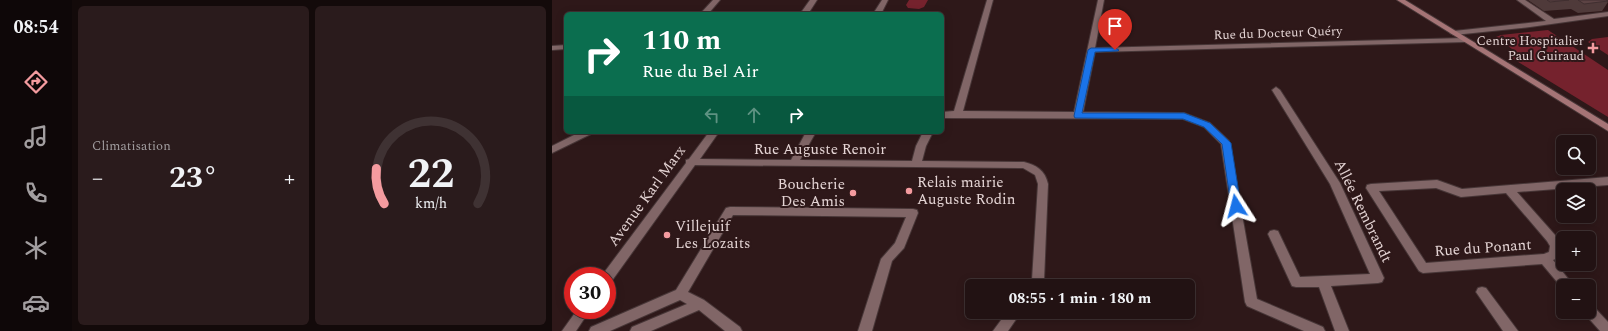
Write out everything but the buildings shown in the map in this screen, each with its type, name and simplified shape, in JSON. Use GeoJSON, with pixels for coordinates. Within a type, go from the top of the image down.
{"type":"FeatureCollection","features":[{"type":"Feature","properties":{"kind":"main road"},"geometry":{"type":"LineString","coordinates":[[1400,0],[1608,128]]}},
{"type":"Feature","properties":{"kind":"street"},"geometry":{"type":"LineString","coordinates":[[706,12],[717,0]]}},
{"type":"Feature","properties":{"kind":"street"},"geometry":{"type":"LineString","coordinates":[[805,12],[814,0]]}},
{"type":"Feature","properties":{"kind":"street"},"geometry":{"type":"LineString","coordinates":[[878,12],[885,0]]}},
{"type":"Feature","properties":{"kind":"street"},"geometry":{"type":"LineString","coordinates":[[958,114],[990,0]]}},
{"type":"Feature","properties":{"kind":"street"},"geometry":{"type":"LineString","coordinates":[[1078,116],[1101,0]]}},
{"type":"Feature","properties":{"kind":"street"},"geometry":{"type":"LineString","coordinates":[[1520,0],[1553,22]]}},
{"type":"Feature","properties":{"kind":"street"},"geometry":{"type":"LineString","coordinates":[[1454,33],[1553,22],[1608,14]]}},
{"type":"Feature","properties":{"kind":"street","name":"Rue du Docteur Quéry"},"geometry":{"type":"LineString","coordinates":[[1091,50],[1465,40]]}},
{"type":"Feature","properties":{"kind":"street"},"geometry":{"type":"LineString","coordinates":[[552,48],[564,47]]}},
{"type":"Feature","properties":{"kind":"street","name":"Allée Rembrandt"},"geometry":{"type":"LineString","coordinates":[[1274,234],[1296,282],[1323,282],[1378,278],[1335,184],[1276,90]]}},
{"type":"Feature","properties":{"kind":"street"},"geometry":{"type":"LineString","coordinates":[[944,115],[1184,116],[1207,125],[1226,143],[1251,302],[1318,331]]}},
{"type":"Feature","properties":{"kind":"street"},"geometry":{"type":"LineString","coordinates":[[552,150],[584,134]]}},
{"type":"Feature","properties":{"kind":"street","name":"Avenue Karl Marx"},"geometry":{"type":"LineString","coordinates":[[615,267],[690,162],[712,134]]}},
{"type":"Feature","properties":{"kind":"street"},"geometry":{"type":"LineString","coordinates":[[793,164],[810,134]]}},
{"type":"Feature","properties":{"kind":"street"},"geometry":{"type":"LineString","coordinates":[[916,164],[921,146],[927,134]]}},
{"type":"Feature","properties":{"kind":"street","name":"Rue Auguste Renoir"},"geometry":{"type":"LineString","coordinates":[[690,162],[1024,165],[1035,169],[1043,178],[1038,279]]}},
{"type":"Feature","properties":{"kind":"street","name":"Rue du Ponant"},"geometry":{"type":"LineString","coordinates":[[1545,259],[1423,268],[1371,188],[1437,184],[1461,193],[1608,181]]}},
{"type":"Feature","properties":{"kind":"street"},"geometry":{"type":"LineString","coordinates":[[1509,190],[1551,238],[1556,246],[1554,255],[1545,259],[1562,279]]}},
{"type":"Feature","properties":{"kind":"street"},"geometry":{"type":"LineString","coordinates":[[596,331],[680,294],[730,211],[913,213],[900,245],[887,259],[864,331]]}},
{"type":"Feature","properties":{"kind":"street"},"geometry":{"type":"LineString","coordinates":[[1323,282],[1342,331]]}},
{"type":"Feature","properties":{"kind":"street"},"geometry":{"type":"LineString","coordinates":[[1482,292],[1511,331]]}},
{"type":"Feature","properties":{"kind":"street"},"geometry":{"type":"LineString","coordinates":[[680,294],[700,304],[735,331]]}},
{"type":"Feature","properties":{"kind":"street"},"geometry":{"type":"LineString","coordinates":[[638,331],[700,304]]}},
{"type":"Feature","properties":{"kind":"street"},"geometry":{"type":"LineString","coordinates":[[1596,318],[1608,331]]}},
{"type":"Feature","properties":{"kind":"street"},"geometry":{"type":"LineString","coordinates":[[569,331],[578,319]]}},
{"type":"Feature","properties":{"kind":"street"},"geometry":{"type":"LineString","coordinates":[[1000,331],[1009,319]]}},
{"type":"Feature","properties":{"kind":"shaded area"},"geometry":{"type":"Polygon","coordinates":[[[909,0],[928,0],[924,7],[919,9],[908,8],[906,5],[909,0]]]}},
{"type":"Feature","properties":{"kind":"shaded area"},"geometry":{"type":"Polygon","coordinates":[[[1548,30],[1608,70],[1608,117],[1510,57],[1512,53],[1516,52],[1496,37],[1501,35],[1548,30]]]}},
{"type":"Feature","properties":{"kind":"shaded area"},"geometry":{"type":"Polygon","coordinates":[[[1608,37],[1608,55],[1588,42],[1592,39],[1608,37]]]}},
{"type":"Feature","properties":{"kind":"place","name":"Centre Hospitalier Paul Guiraud"},"geometry":{"type":"Point","coordinates":[1593,48]}},
{"type":"Feature","properties":{"kind":"place","name":"Relais mairie Auguste Rodin"},"geometry":{"type":"Point","coordinates":[909,191]}},
{"type":"Feature","properties":{"kind":"place","name":"Boucherie Des Amis"},"geometry":{"type":"Point","coordinates":[853,193]}},
{"type":"Feature","properties":{"kind":"place","name":"Villejuif Les Lozaits"},"geometry":{"type":"Point","coordinates":[667,235]}},
{"type":"Feature","properties":{"kind":"route"},"geometry":{"type":"LineString","coordinates":[[1115,50],[1091,50],[1078,116],[1184,116],[1207,125],[1226,143],[1236,206]]}}]}
